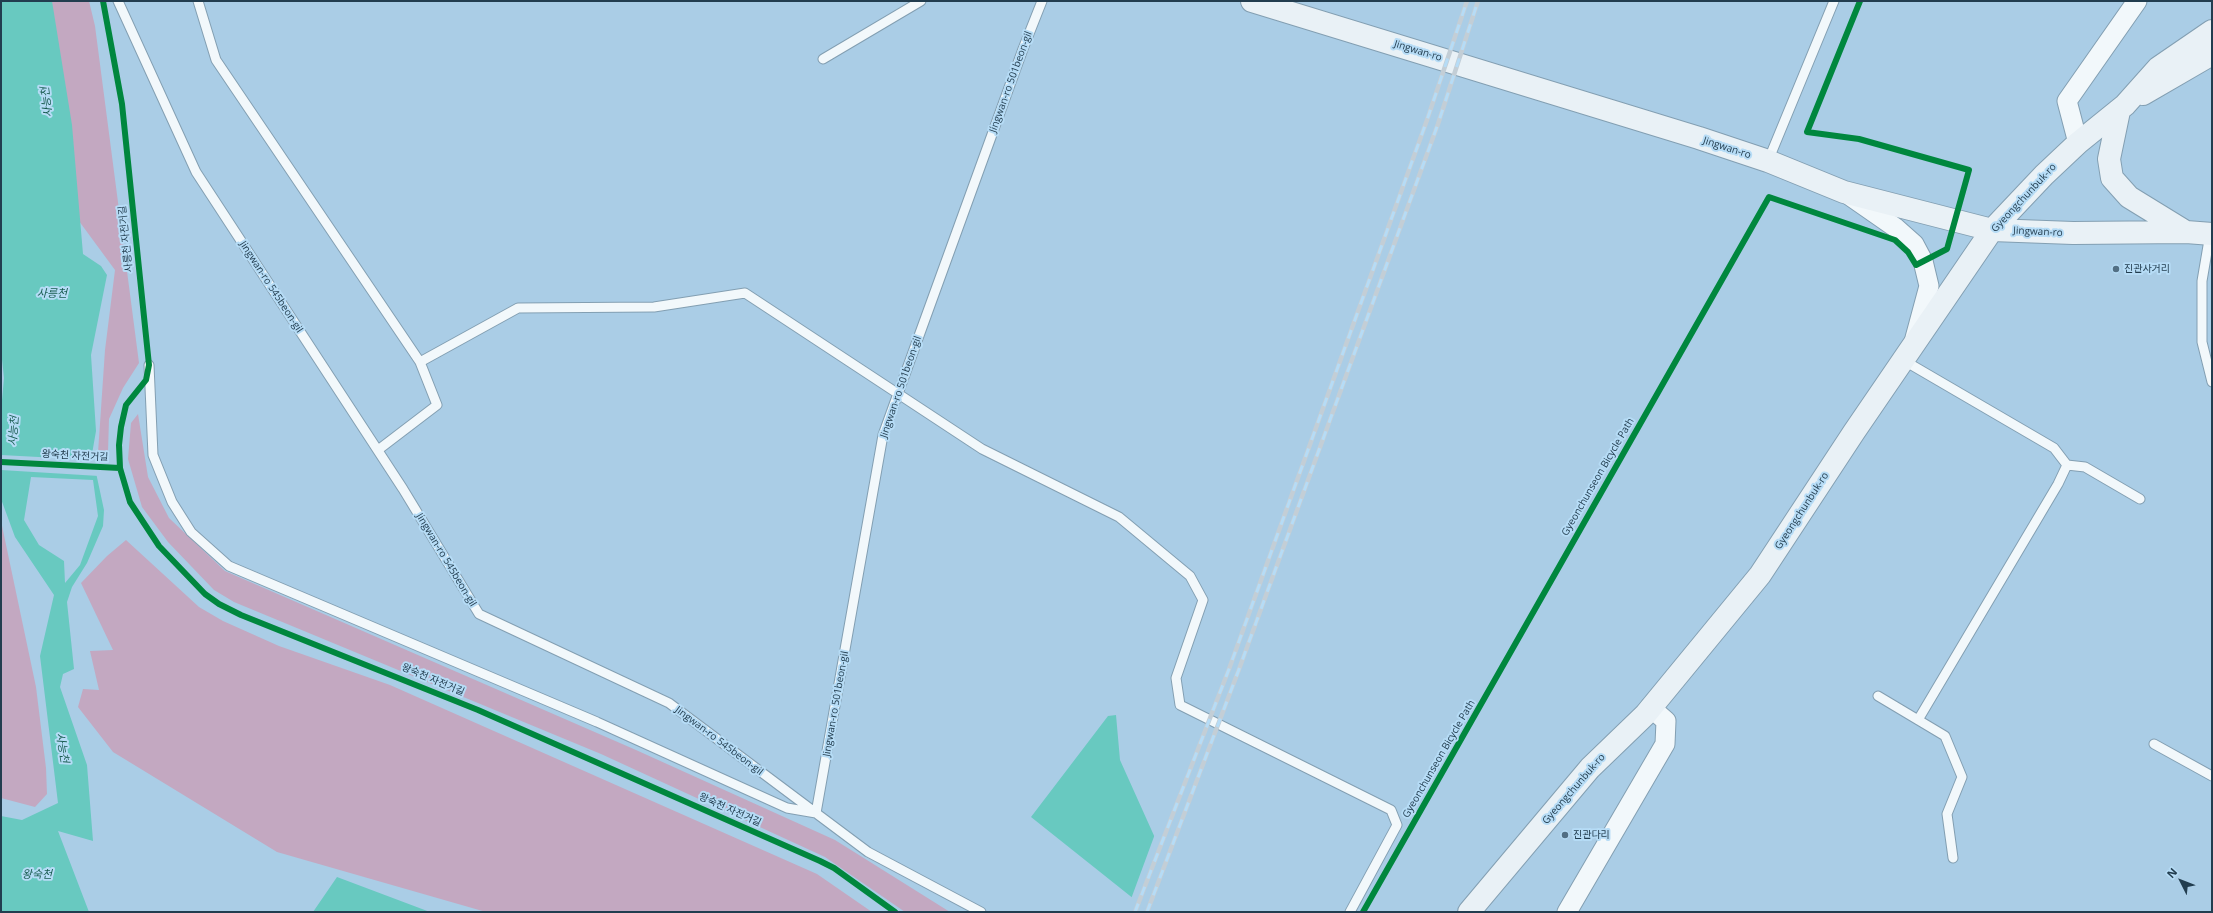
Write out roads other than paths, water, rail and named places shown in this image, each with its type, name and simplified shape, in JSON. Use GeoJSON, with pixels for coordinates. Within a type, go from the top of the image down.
{"type":"FeatureCollection","features":[{"type":"Feature","properties":{"kind":"street","name":"Jingwan-ro"},"geometry":{"type":"LineString","coordinates":[[1252,1],[1502,77],[1768,161],[1844,192],[1992,230],[2073,233],[2186,232],[2211,234]]}},
{"type":"Feature","properties":{"kind":"street"},"geometry":{"type":"LineString","coordinates":[[2078,143],[2067,101],[2137,1]]}},
{"type":"Feature","properties":{"kind":"street","name":"Gyeongchunbuk-ro"},"geometry":{"type":"LineString","coordinates":[[2122,108],[2158,68],[2212,31]]}},
{"type":"Feature","properties":{"kind":"street","name":"Gyeongchunbuk-ro"},"geometry":{"type":"LineString","coordinates":[[1469,912],[1590,768],[1645,715],[1650,707],[1760,575],[1992,230],[2044,175],[2078,143],[2122,108],[2212,54]]}},
{"type":"Feature","properties":{"kind":"street"},"geometry":{"type":"LineString","coordinates":[[2122,108],[2109,160],[2112,178],[2129,197],[2186,232]]}},
{"type":"Feature","properties":{"kind":"street"},"geometry":{"type":"LineString","coordinates":[[1844,192],[1896,228],[1914,244],[1924,261],[1929,286],[1908,353]]}},
{"type":"Feature","properties":{"kind":"street"},"geometry":{"type":"LineString","coordinates":[[1567,912],[1665,744],[1666,721],[1650,707]]}},
{"type":"Feature","properties":{"kind":"lane","name":"Jingwan-ro 545beon-gil"},"geometry":{"type":"LineString","coordinates":[[118,1],[196,172],[378,450],[479,614],[669,703],[868,852],[981,912]]}},
{"type":"Feature","properties":{"kind":"lane"},"geometry":{"type":"LineString","coordinates":[[198,1],[216,60],[420,362],[437,405],[378,450]]}},
{"type":"Feature","properties":{"kind":"lane"},"geometry":{"type":"LineString","coordinates":[[823,58],[921,1]]}},
{"type":"Feature","properties":{"kind":"lane","name":"Jingwan-ro 501beon-gil"},"geometry":{"type":"LineString","coordinates":[[816,813],[883,435],[1023,49],[1042,1]]}},
{"type":"Feature","properties":{"kind":"lane"},"geometry":{"type":"LineString","coordinates":[[1768,161],[1834,1]]}},
{"type":"Feature","properties":{"kind":"lane"},"geometry":{"type":"LineString","coordinates":[[2211,234],[2202,281],[2202,334],[2212,382]]}},
{"type":"Feature","properties":{"kind":"lane"},"geometry":{"type":"LineString","coordinates":[[420,362],[518,308],[654,307],[745,293],[982,449],[1119,517],[1190,576],[1203,600],[1176,678],[1180,705],[1391,810],[1397,825],[1350,912]]}},
{"type":"Feature","properties":{"kind":"lane"},"geometry":{"type":"LineString","coordinates":[[1908,353],[2054,448],[2067,465],[2085,468],[2140,499]]}},
{"type":"Feature","properties":{"kind":"lane"},"geometry":{"type":"LineString","coordinates":[[149,365],[153,455],[172,502],[191,532],[229,566],[597,722],[787,808],[816,813]]}},
{"type":"Feature","properties":{"kind":"lane"},"geometry":{"type":"LineString","coordinates":[[1918,720],[2058,484],[2067,465]]}},
{"type":"Feature","properties":{"kind":"lane"},"geometry":{"type":"LineString","coordinates":[[1878,696],[1945,736],[1962,777],[1947,814],[1953,858]]}},
{"type":"Feature","properties":{"kind":"lane"},"geometry":{"type":"LineString","coordinates":[[2154,744],[2212,776]]}},
{"type":"Feature","properties":{"kind":"water","name":"사릉천"},"geometry":{"type":"Polygon","coordinates":[[[1,1],[52,1],[72,125],[83,254],[101,266],[107,275],[91,355],[96,431],[92,454],[104,510],[103,526],[87,563],[72,587],[67,602],[74,669],[63,674],[60,687],[87,765],[93,841],[58,831],[89,912],[1,912],[1,816],[22,820],[58,803],[40,656],[54,595],[15,537],[1,499],[1,411],[4,378],[1,350],[1,1]],[[31,477],[24,520],[39,545],[64,561],[65,583],[80,565],[98,516],[93,480],[31,477]]]}},
{"type":"Feature","properties":{"kind":"water"},"geometry":{"type":"Polygon","coordinates":[[[1116,715],[1120,760],[1169,869],[1144,907],[1031,817],[1108,716],[1116,715]]]}},
{"type":"Feature","properties":{"kind":"water"},"geometry":{"type":"Polygon","coordinates":[[[337,877],[430,912],[313,912],[337,877]]]}},
{"type":"Feature","properties":{"kind":"railway"},"geometry":{"type":"LineString","coordinates":[[1135,912],[1229,669],[1427,120],[1467,1]]}},
{"type":"Feature","properties":{"kind":"railway"},"geometry":{"type":"LineString","coordinates":[[1147,912],[1238,672],[1438,124],[1478,1]]}},
{"type":"Feature","properties":{"kind":"place","name":"진관사거리"},"geometry":{"type":"Point","coordinates":[2116,269]}},
{"type":"Feature","properties":{"kind":"place","name":"진관다리"},"geometry":{"type":"Point","coordinates":[1565,835]}},
{"type":"Feature","properties":{"kind":"water label","name":"사능천"},"geometry":{"type":"Point","coordinates":[47,102]}},
{"type":"Feature","properties":{"kind":"water label","name":"사능천"},"geometry":{"type":"Point","coordinates":[14,431]}},
{"type":"Feature","properties":{"kind":"water label","name":"사능천"},"geometry":{"type":"Point","coordinates":[62,748]}},
{"type":"Feature","properties":{"kind":"water label","name":"왕숙천"},"geometry":{"type":"Point","coordinates":[37,875]}}]}
